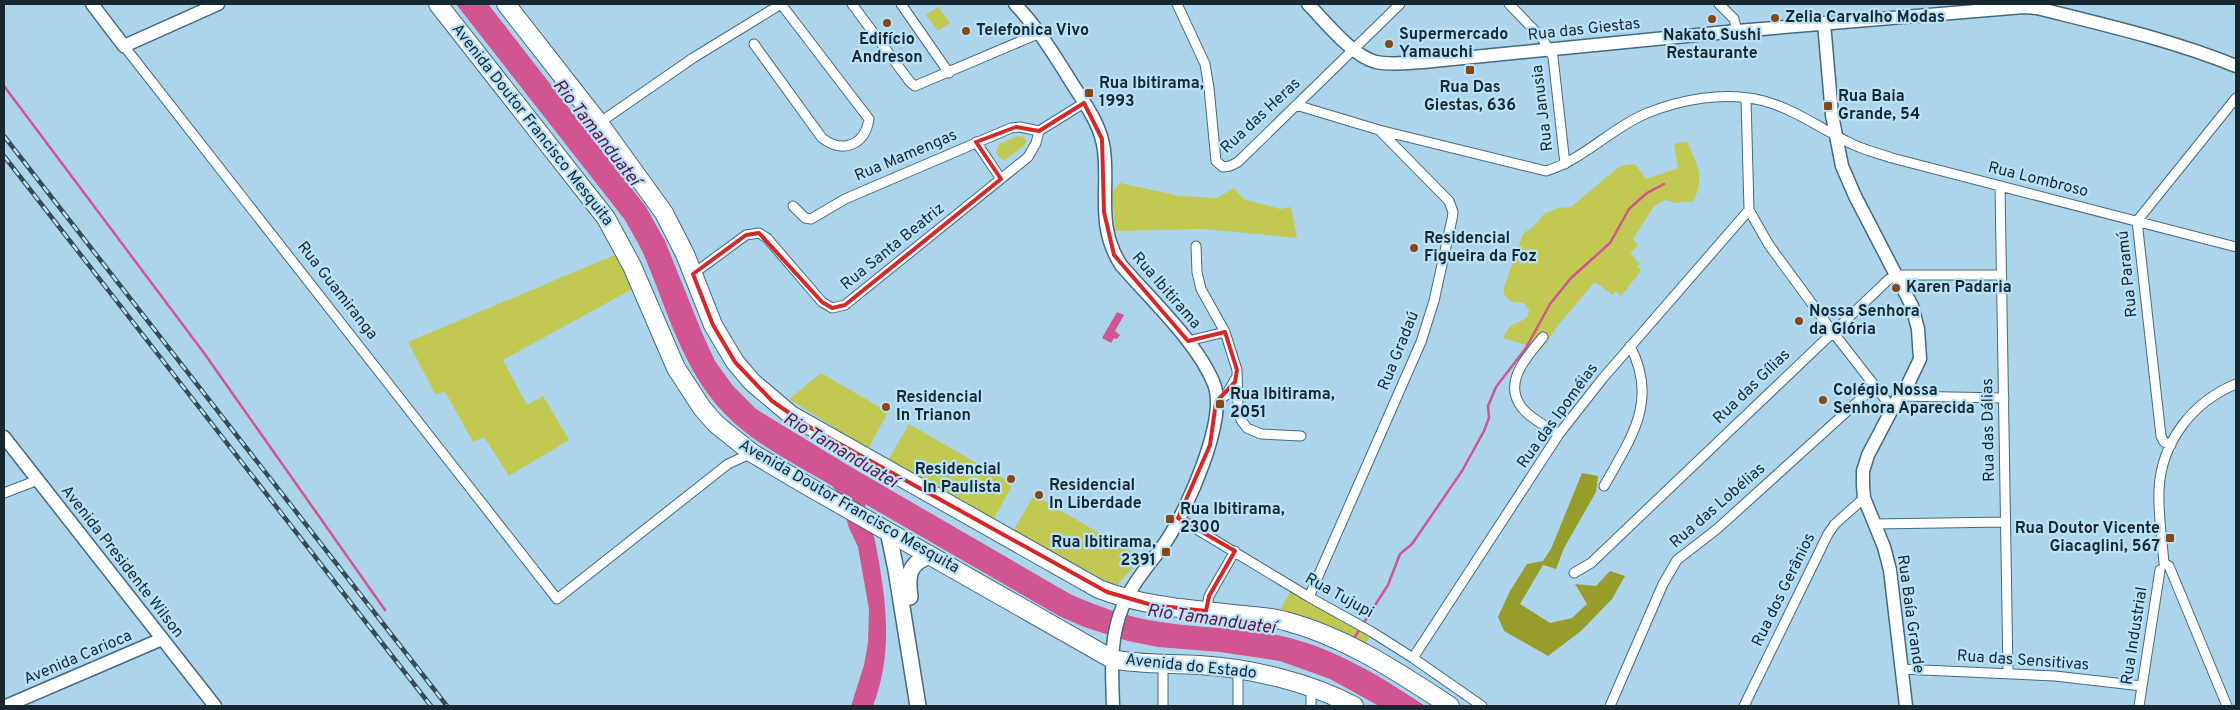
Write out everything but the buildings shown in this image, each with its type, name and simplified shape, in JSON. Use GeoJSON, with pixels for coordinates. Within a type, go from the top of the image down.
{"type":"FeatureCollection","features":[{"type":"Feature","properties":{"kind":"highway","name":"Avenida Doutor Francisco Mesquita"},"geometry":{"type":"LineString","coordinates":[[438,4],[606,218],[632,266],[676,368],[702,408],[736,441],[752,453],[930,556],[1112,653]]}},
{"type":"Feature","properties":{"kind":"highway"},"geometry":{"type":"LineString","coordinates":[[506,4],[598,123],[664,213],[693,274],[713,325],[735,362],[752,382],[791,415],[1072,575],[1124,602],[1284,620],[1323,633],[1369,655],[1450,706]]}},
{"type":"Feature","properties":{"kind":"highway","name":"Avenida do Estado"},"geometry":{"type":"LineString","coordinates":[[1112,653],[1163,665],[1198,665],[1238,669],[1311,688],[1354,706]]}},
{"type":"Feature","properties":{"kind":"main road","name":"Rua Guamiranga"},"geometry":{"type":"LineString","coordinates":[[92,4],[124,46]]}},
{"type":"Feature","properties":{"kind":"main road"},"geometry":{"type":"LineString","coordinates":[[124,46],[218,4]]}},
{"type":"Feature","properties":{"kind":"main road","name":"Rua Ibitirama"},"geometry":{"type":"LineString","coordinates":[[1015,4],[1040,33],[1097,124],[1102,139],[1105,165],[1104,212],[1108,237],[1114,255],[1188,341],[1215,386],[1216,421],[1210,445],[1178,518],[1166,540],[1124,602],[1115,630],[1112,653],[1113,706]]}},
{"type":"Feature","properties":{"kind":"main road","name":"Rua das Giestas"},"geometry":{"type":"LineString","coordinates":[[1308,4],[1363,56],[1375,62],[1403,64],[1824,23],[1954,8],[2036,6],[2183,45],[2236,66]]}},
{"type":"Feature","properties":{"kind":"main road","name":"Rua Baía Grande"},"geometry":{"type":"LineString","coordinates":[[1824,23],[1835,135],[1846,174],[1912,306],[1920,346],[1920,359],[1868,455],[1863,471],[1864,498],[1884,547],[1890,570],[1906,706]]}},
{"type":"Feature","properties":{"kind":"main road","name":"Avenida Presidente Wilson"},"geometry":{"type":"LineString","coordinates":[[4,437],[215,706]]}},
{"type":"Feature","properties":{"kind":"main road"},"geometry":{"type":"LineString","coordinates":[[882,528],[895,562],[918,706]]}},
{"type":"Feature","properties":{"kind":"main road"},"geometry":{"type":"LineString","coordinates":[[928,706],[908,582],[911,568],[920,560],[930,556]]}},
{"type":"Feature","properties":{"kind":"main road","name":"Avenida Carioca"},"geometry":{"type":"LineString","coordinates":[[6,706],[162,639]]}},
{"type":"Feature","properties":{"kind":"street"},"geometry":{"type":"LineString","coordinates":[[598,123],[694,58],[781,4],[869,119],[861,136],[852,146],[843,148],[830,144],[822,138],[754,44]]}},
{"type":"Feature","properties":{"kind":"street"},"geometry":{"type":"LineString","coordinates":[[852,4],[912,84],[918,86],[1040,33]]}},
{"type":"Feature","properties":{"kind":"street"},"geometry":{"type":"LineString","coordinates":[[901,4],[949,73]]}},
{"type":"Feature","properties":{"kind":"street","name":"Rua das Heras"},"geometry":{"type":"LineString","coordinates":[[1177,4],[1204,64],[1217,164],[1223,167],[1238,162],[1400,4]]}},
{"type":"Feature","properties":{"kind":"street"},"geometry":{"type":"LineString","coordinates":[[1509,4],[1542,38],[1550,50]]}},
{"type":"Feature","properties":{"kind":"street"},"geometry":{"type":"LineString","coordinates":[[1719,4],[1734,19],[1737,31]]}},
{"type":"Feature","properties":{"kind":"street","name":"Rua Guamiranga"},"geometry":{"type":"LineString","coordinates":[[124,46],[557,599],[728,464]]}},
{"type":"Feature","properties":{"kind":"street","name":"Rua Janusia"},"geometry":{"type":"LineString","coordinates":[[1550,50],[1556,76],[1565,164]]}},
{"type":"Feature","properties":{"kind":"street","name":"Rua Lombroso"},"geometry":{"type":"LineString","coordinates":[[1296,105],[1379,130],[1546,171],[1565,164],[1644,114],[1703,98],[1726,96],[1746,98],[1765,101],[1785,109],[1868,150],[2236,247]]}},
{"type":"Feature","properties":{"kind":"street"},"geometry":{"type":"LineString","coordinates":[[1746,98],[1749,210],[1769,245],[1832,331],[1892,408]]}},
{"type":"Feature","properties":{"kind":"street","name":"Rua Paramú"},"geometry":{"type":"LineString","coordinates":[[2171,445],[2164,442],[2161,436],[2137,221],[2236,98]]}},
{"type":"Feature","properties":{"kind":"street"},"geometry":{"type":"LineString","coordinates":[[1039,131],[1084,104]]}},
{"type":"Feature","properties":{"kind":"street","name":"Rua Mamengas"},"geometry":{"type":"LineString","coordinates":[[793,206],[804,218],[811,219],[845,199],[976,142],[1016,127],[1039,131]]}},
{"type":"Feature","properties":{"kind":"street","name":"Rua Gradaú"},"geometry":{"type":"LineString","coordinates":[[1309,597],[1421,342],[1434,301],[1452,219],[1453,212],[1448,201],[1379,130]]}},
{"type":"Feature","properties":{"kind":"street","name":"Rua Santa Beatriz"},"geometry":{"type":"LineString","coordinates":[[693,274],[746,235],[759,232],[822,302],[832,308],[845,305],[1028,156],[1036,143],[1039,131]]}},
{"type":"Feature","properties":{"kind":"street"},"geometry":{"type":"LineString","coordinates":[[976,142],[1001,179]]}},
{"type":"Feature","properties":{"kind":"street","name":"Rua das Dálias"},"geometry":{"type":"LineString","coordinates":[[2000,186],[2008,673]]}},
{"type":"Feature","properties":{"kind":"street","name":"Rua das Ipoméias"},"geometry":{"type":"LineString","coordinates":[[1413,658],[1559,434],[1630,346],[1749,210]]}},
{"type":"Feature","properties":{"kind":"street"},"geometry":{"type":"LineString","coordinates":[[1196,246],[1196,272],[1201,289],[1225,332],[1237,370],[1238,410],[1244,425],[1261,434],[1301,436]]}},
{"type":"Feature","properties":{"kind":"street"},"geometry":{"type":"LineString","coordinates":[[1896,276],[2001,275]]}},
{"type":"Feature","properties":{"kind":"street","name":"Rua das Gílias"},"geometry":{"type":"LineString","coordinates":[[1574,573],[1591,563],[1832,331],[1888,280],[1896,276]]}},
{"type":"Feature","properties":{"kind":"street"},"geometry":{"type":"LineString","coordinates":[[1188,341],[1225,332]]}},
{"type":"Feature","properties":{"kind":"street"},"geometry":{"type":"LineString","coordinates":[[1544,337],[1517,372],[1516,394],[1523,410],[1559,434]]}},
{"type":"Feature","properties":{"kind":"street"},"geometry":{"type":"LineString","coordinates":[[1604,486],[1637,424],[1642,408],[1642,376],[1630,346]]}},
{"type":"Feature","properties":{"kind":"street"},"geometry":{"type":"LineString","coordinates":[[1216,403],[1231,389],[1237,370]]}},
{"type":"Feature","properties":{"kind":"street"},"geometry":{"type":"LineString","coordinates":[[2227,706],[2165,567],[2160,524],[2159,489],[2161,470],[2176,433],[2190,414],[2216,394],[2236,384]]}},
{"type":"Feature","properties":{"kind":"street","name":"Rua das Lobélias"},"geometry":{"type":"LineString","coordinates":[[1610,706],[1663,584],[1677,560],[1718,530],[1875,386]]}},
{"type":"Feature","properties":{"kind":"street"},"geometry":{"type":"LineString","coordinates":[[1899,396],[2004,398]]}},
{"type":"Feature","properties":{"kind":"street"},"geometry":{"type":"LineString","coordinates":[[728,464],[736,441]]}},
{"type":"Feature","properties":{"kind":"street"},"geometry":{"type":"LineString","coordinates":[[728,464],[752,453]]}},
{"type":"Feature","properties":{"kind":"street"},"geometry":{"type":"LineString","coordinates":[[4,494],[38,480]]}},
{"type":"Feature","properties":{"kind":"street","name":"Rua dos Gerânios"},"geometry":{"type":"LineString","coordinates":[[1744,706],[1828,534],[1835,524],[1864,498]]}},
{"type":"Feature","properties":{"kind":"street","name":"Rua Tujupi"},"geometry":{"type":"LineString","coordinates":[[1178,518],[1309,597],[1372,632],[1482,706]]}},
{"type":"Feature","properties":{"kind":"street"},"geometry":{"type":"LineString","coordinates":[[1875,524],[2006,522]]}},
{"type":"Feature","properties":{"kind":"street"},"geometry":{"type":"LineString","coordinates":[[1206,611],[1209,596],[1235,551]]}},
{"type":"Feature","properties":{"kind":"street","name":"Rua Industrial"},"geometry":{"type":"LineString","coordinates":[[2139,706],[2165,567]]}},
{"type":"Feature","properties":{"kind":"street"},"geometry":{"type":"LineString","coordinates":[[1163,665],[1163,706]]}},
{"type":"Feature","properties":{"kind":"street"},"geometry":{"type":"LineString","coordinates":[[1238,669],[1238,706]]}},
{"type":"Feature","properties":{"kind":"street","name":"Rua das Sensitivas"},"geometry":{"type":"LineString","coordinates":[[1901,669],[2008,673],[2142,686]]}},
{"type":"Feature","properties":{"kind":"street"},"geometry":{"type":"LineString","coordinates":[[1311,688],[1311,706]]}},
{"type":"Feature","properties":{"kind":"highlighted area"},"geometry":{"type":"Polygon","coordinates":[[[1084,103],[1102,139],[1104,212],[1114,255],[1188,341],[1225,332],[1230,345],[1237,370],[1235,382],[1216,402],[1210,445],[1178,518],[1235,551],[1209,596],[1206,611],[1152,605],[1107,592],[811,428],[772,401],[735,362],[713,325],[693,274],[746,235],[759,233],[822,302],[832,308],[845,305],[1001,179],[976,142],[1016,127],[1039,131],[1084,103]]]}},
{"type":"Feature","properties":{"kind":"green space"},"geometry":{"type":"Polygon","coordinates":[[[938,7],[950,23],[938,31],[926,15],[938,7]]]}},
{"type":"Feature","properties":{"kind":"green space"},"geometry":{"type":"Polygon","coordinates":[[[1017,136],[1024,137],[1025,145],[1005,160],[1000,158],[996,152],[998,145],[1017,136]]]}},
{"type":"Feature","properties":{"kind":"green space"},"geometry":{"type":"Polygon","coordinates":[[[1687,141],[1697,164],[1699,176],[1694,201],[1677,203],[1665,200],[1654,206],[1633,239],[1638,245],[1630,253],[1640,264],[1637,266],[1641,271],[1621,296],[1616,291],[1613,295],[1595,282],[1558,325],[1541,350],[1503,338],[1509,327],[1527,318],[1529,310],[1524,303],[1511,302],[1504,294],[1504,287],[1523,234],[1534,226],[1544,214],[1558,208],[1571,207],[1620,166],[1635,164],[1646,179],[1678,168],[1674,144],[1687,141]]]}},
{"type":"Feature","properties":{"kind":"green space"},"geometry":{"type":"Polygon","coordinates":[[[1120,183],[1180,196],[1217,198],[1234,188],[1243,199],[1280,209],[1291,207],[1297,238],[1204,229],[1115,231],[1112,192],[1120,183]]]}},
{"type":"Feature","properties":{"kind":"green space"},"geometry":{"type":"Polygon","coordinates":[[[617,254],[634,288],[503,360],[527,405],[543,396],[569,440],[509,476],[484,437],[473,442],[445,392],[435,394],[408,342],[617,254]]]}},
{"type":"Feature","properties":{"kind":"green space"},"geometry":{"type":"Polygon","coordinates":[[[821,373],[888,412],[868,449],[789,399],[821,373]]]}},
{"type":"Feature","properties":{"kind":"green space"},"geometry":{"type":"Polygon","coordinates":[[[909,424],[1013,484],[993,520],[888,460],[909,424]]]}},
{"type":"Feature","properties":{"kind":"green space"},"geometry":{"type":"Polygon","coordinates":[[[1034,495],[1142,558],[1116,586],[1013,531],[1034,495]]]}},
{"type":"Feature","properties":{"kind":"green space"},"geometry":{"type":"Polygon","coordinates":[[[1293,587],[1372,632],[1362,651],[1275,619],[1293,587]]]}},
{"type":"Feature","properties":{"kind":"shaded area","name":"Rio Tamanduateí"},"geometry":{"type":"Polygon","coordinates":[[[456,4],[488,4],[646,207],[665,241],[715,361],[733,386],[756,409],[851,467],[1070,594],[1138,618],[1176,624],[1255,631],[1305,642],[1358,665],[1425,706],[1379,706],[1330,679],[1280,661],[1220,652],[1158,647],[1128,641],[1084,627],[1059,616],[865,504],[875,541],[882,583],[885,604],[886,645],[880,685],[873,706],[851,706],[864,665],[868,643],[869,609],[858,547],[849,528],[840,495],[832,486],[749,435],[725,414],[710,397],[686,358],[643,253],[625,220],[456,4]]]}},
{"type":"Feature","properties":{"kind":"shaded area"},"geometry":{"type":"Polygon","coordinates":[[[1117,312],[1124,315],[1115,331],[1120,335],[1117,339],[1114,338],[1111,343],[1102,338],[1117,312]]]}},
{"type":"Feature","properties":{"kind":"shaded area"},"geometry":{"type":"Polygon","coordinates":[[[1582,473],[1598,476],[1596,492],[1564,548],[1556,569],[1543,565],[1520,604],[1550,623],[1572,618],[1587,604],[1575,584],[1596,586],[1610,571],[1625,576],[1612,599],[1581,631],[1548,656],[1504,631],[1498,617],[1510,591],[1527,564],[1543,561],[1551,549],[1582,473]]]}},
{"type":"Feature","properties":{"kind":"waterway"},"geometry":{"type":"LineString","coordinates":[[4,86],[204,353],[385,610]]}},
{"type":"Feature","properties":{"kind":"waterway"},"geometry":{"type":"LineString","coordinates":[[1363,624],[1388,585],[1400,554],[1412,544],[1462,471],[1484,431],[1489,418],[1488,406],[1496,387],[1526,348],[1550,304],[1571,278],[1610,243],[1629,209],[1647,193],[1664,184]]}},
{"type":"Feature","properties":{"kind":"waterway"},"geometry":{"type":"LineString","coordinates":[[1352,641],[1360,629]]}},
{"type":"Feature","properties":{"kind":"railway"},"geometry":{"type":"LineString","coordinates":[[4,136],[447,706]]}},
{"type":"Feature","properties":{"kind":"railway"},"geometry":{"type":"LineString","coordinates":[[4,156],[431,706]]}},
{"type":"Feature","properties":{"kind":"place","name":"Zelia Carvalho Modas"},"geometry":{"type":"Point","coordinates":[1775,18]}},
{"type":"Feature","properties":{"kind":"place","name":"Nakato Sushi Restaurante"},"geometry":{"type":"Point","coordinates":[1712,19]}},
{"type":"Feature","properties":{"kind":"place","name":"Edifício Andreson"},"geometry":{"type":"Point","coordinates":[887,23]}},
{"type":"Feature","properties":{"kind":"place","name":"Telefonica Vivo"},"geometry":{"type":"Point","coordinates":[966,31]}},
{"type":"Feature","properties":{"kind":"place","name":"Supermercado Yamauchi"},"geometry":{"type":"Point","coordinates":[1389,44]}},
{"type":"Feature","properties":{"kind":"place","name":"Rua Das Giestas, 636"},"geometry":{"type":"Point","coordinates":[1470,70]}},
{"type":"Feature","properties":{"kind":"place","name":"Rua Ibitirama, 1993"},"geometry":{"type":"Point","coordinates":[1089,93]}},
{"type":"Feature","properties":{"kind":"place","name":"Rua Baia Grande, 54"},"geometry":{"type":"Point","coordinates":[1828,106]}},
{"type":"Feature","properties":{"kind":"place","name":"Residencial Figueira da Foz"},"geometry":{"type":"Point","coordinates":[1414,248]}},
{"type":"Feature","properties":{"kind":"place","name":"Karen Padaria"},"geometry":{"type":"Point","coordinates":[1896,288]}},
{"type":"Feature","properties":{"kind":"place","name":"Nossa Senhora da Glória"},"geometry":{"type":"Point","coordinates":[1799,321]}},
{"type":"Feature","properties":{"kind":"place","name":"Colégio Nossa Senhora Aparecida"},"geometry":{"type":"Point","coordinates":[1823,400]}},
{"type":"Feature","properties":{"kind":"place","name":"Rua Ibitirama, 2051"},"geometry":{"type":"Point","coordinates":[1220,404]}},
{"type":"Feature","properties":{"kind":"place","name":"Residencial In Trianon"},"geometry":{"type":"Point","coordinates":[886,407]}},
{"type":"Feature","properties":{"kind":"place","name":"Residencial In Paulista"},"geometry":{"type":"Point","coordinates":[1011,479]}},
{"type":"Feature","properties":{"kind":"place","name":"Residencial In Liberdade"},"geometry":{"type":"Point","coordinates":[1039,495]}},
{"type":"Feature","properties":{"kind":"place","name":"Rua Ibitirama, 2300"},"geometry":{"type":"Point","coordinates":[1170,519]}},
{"type":"Feature","properties":{"kind":"place","name":"Rua Doutor Vicente Giacaglini, 567"},"geometry":{"type":"Point","coordinates":[2170,538]}},
{"type":"Feature","properties":{"kind":"place","name":"Rua Ibitirama, 2391"},"geometry":{"type":"Point","coordinates":[1166,552]}}]}
